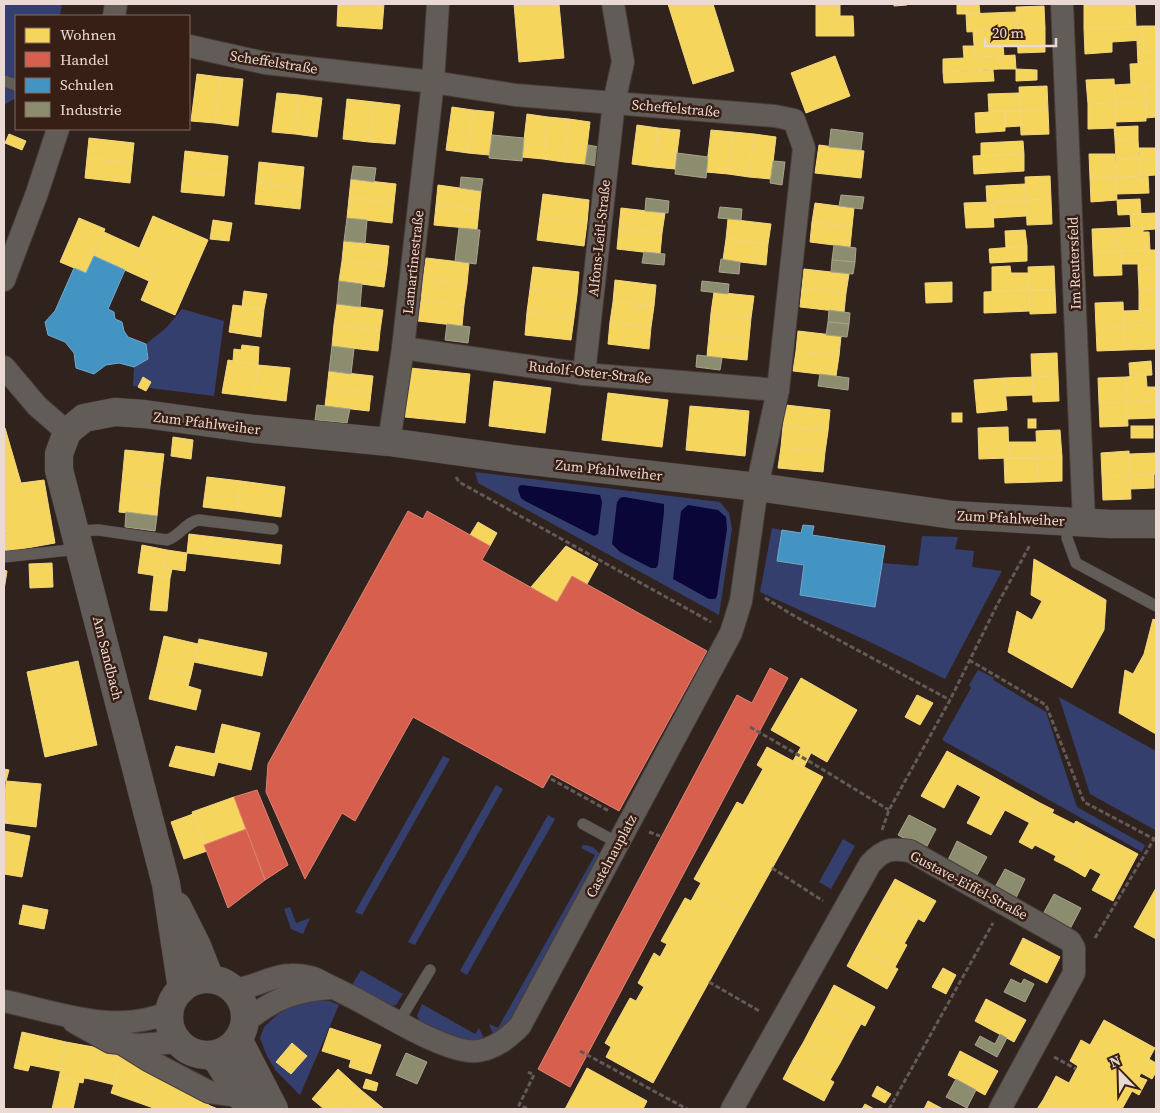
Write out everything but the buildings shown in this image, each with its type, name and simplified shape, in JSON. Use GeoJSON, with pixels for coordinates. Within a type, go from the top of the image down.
{"type":"FeatureCollection","features":[{"type":"Feature","properties":{"kind":"street","name":"Lamartinestraße"},"geometry":{"type":"LineString","coordinates":[[389,442],[403,348],[433,82],[438,4]]}},
{"type":"Feature","properties":{"kind":"street","name":"Alfons-Leitl-Straße"},"geometry":{"type":"LineString","coordinates":[[584,374],[614,102],[624,62],[613,4]]}},
{"type":"Feature","properties":{"kind":"street","name":"Im Reutersfeld"},"geometry":{"type":"LineString","coordinates":[[1062,4],[1076,522]]}},
{"type":"Feature","properties":{"kind":"street","name":"Scheffelstraße"},"geometry":{"type":"LineString","coordinates":[[190,46],[265,63],[433,82],[515,95],[775,116],[794,120],[804,148],[778,390],[757,487]]}},
{"type":"Feature","properties":{"kind":"street"},"geometry":{"type":"LineString","coordinates":[[4,280],[58,130]]}},
{"type":"Feature","properties":{"kind":"street","name":"Rudolf-Oster-Straße"},"geometry":{"type":"LineString","coordinates":[[403,348],[584,374],[778,390]]}},
{"type":"Feature","properties":{"kind":"street"},"geometry":{"type":"LineString","coordinates":[[4,367],[37,406],[66,432]]}},
{"type":"Feature","properties":{"kind":"street","name":"Zum Pfahlweiher"},"geometry":{"type":"LineString","coordinates":[[66,432],[84,418],[98,414],[114,412],[144,414],[254,429],[389,442],[513,459],[757,487],[953,515],[1076,522],[1156,524]]}},
{"type":"Feature","properties":{"kind":"street","name":"Am Sandbach"},"geometry":{"type":"LineString","coordinates":[[66,432],[59,454],[59,470],[166,884],[175,1000]]}},
{"type":"Feature","properties":{"kind":"street","name":"Castelnauplatz"},"geometry":{"type":"LineString","coordinates":[[222,985],[284,974],[300,974],[314,978],[398,1023],[464,1051],[478,1051],[507,1039],[520,1026],[731,634],[741,601],[757,487]]}},
{"type":"Feature","properties":{"kind":"street","name":"Gustave-Eiffel-Straße"},"geometry":{"type":"LineString","coordinates":[[878,855],[894,848],[910,851],[1070,941],[1074,948],[1074,974],[1000,1109]]}},
{"type":"Feature","properties":{"kind":"street"},"geometry":{"type":"LineString","coordinates":[[732,1109],[870,864],[878,855]]}},
{"type":"Feature","properties":{"kind":"street","name":"Am Sandbach"},"geometry":{"type":"LineString","coordinates":[[166,884],[197,946],[222,985]]}},
{"type":"Feature","properties":{"kind":"street"},"geometry":{"type":"LineString","coordinates":[[4,1001],[65,1016],[96,1021],[137,1022],[156,1018],[190,983],[200,980],[222,985],[243,1005],[241,1030],[274,1109]]}},
{"type":"Feature","properties":{"kind":"street"},"geometry":{"type":"LineString","coordinates":[[175,1000],[170,1028],[178,1042],[187,1050],[198,1054],[210,1055],[226,1050],[241,1030],[261,1009],[293,993],[333,988]]}},
{"type":"Feature","properties":{"kind":"street"},"geometry":{"type":"LineString","coordinates":[[65,1016],[110,1042],[124,1045],[178,1042]]}},
{"type":"Feature","properties":{"kind":"street"},"geometry":{"type":"LineString","coordinates":[[124,1045],[148,1060],[209,1092],[249,1103]]}},
{"type":"Feature","properties":{"kind":"street"},"geometry":{"type":"LineString","coordinates":[[210,1055],[218,1061],[249,1103]]}},
{"type":"Feature","properties":{"kind":"lane"},"geometry":{"type":"LineString","coordinates":[[4,557],[77,540],[99,530],[168,540],[194,521],[199,520],[273,529]]}},
{"type":"Feature","properties":{"kind":"lane"},"geometry":{"type":"LineString","coordinates":[[1076,522],[1067,538],[1076,563],[1156,606]]}},
{"type":"Feature","properties":{"kind":"lane"},"geometry":{"type":"LineString","coordinates":[[583,824],[618,843]]}},
{"type":"Feature","properties":{"kind":"lane"},"geometry":{"type":"LineString","coordinates":[[398,1023],[430,970]]}},
{"type":"Feature","properties":{"kind":"path"},"geometry":{"type":"LineString","coordinates":[[441,449],[459,482],[731,634]]}},
{"type":"Feature","properties":{"kind":"path"},"geometry":{"type":"LineString","coordinates":[[878,855],[880,834],[889,810],[950,700],[997,605],[1032,542]]}},
{"type":"Feature","properties":{"kind":"path"},"geometry":{"type":"LineString","coordinates":[[743,584],[796,617],[950,700]]}},
{"type":"Feature","properties":{"kind":"path"},"geometry":{"type":"LineString","coordinates":[[969,660],[1046,705],[1084,802],[1155,839],[1094,939]]}},
{"type":"Feature","properties":{"kind":"path"},"geometry":{"type":"LineString","coordinates":[[750,727],[889,810]]}},
{"type":"Feature","properties":{"kind":"path"},"geometry":{"type":"LineString","coordinates":[[551,778],[613,814]]}},
{"type":"Feature","properties":{"kind":"path"},"geometry":{"type":"LineString","coordinates":[[772,868],[842,913]]}},
{"type":"Feature","properties":{"kind":"path"},"geometry":{"type":"LineString","coordinates":[[889,1109],[983,942]]}},
{"type":"Feature","properties":{"kind":"path"},"geometry":{"type":"LineString","coordinates":[[709,982],[781,1024]]}},
{"type":"Feature","properties":{"kind":"path"},"geometry":{"type":"LineString","coordinates":[[580,1051],[687,1109]]}},
{"type":"Feature","properties":{"kind":"path"},"geometry":{"type":"LineString","coordinates":[[1054,1056],[1076,1069]]}},
{"type":"Feature","properties":{"kind":"path"},"geometry":{"type":"LineString","coordinates":[[525,1109],[519,1105],[534,1075],[528,1072]]}},
{"type":"Feature","properties":{"kind":"shaded area"},"geometry":{"type":"Polygon","coordinates":[[[4,4],[62,4],[60,15],[15,15],[15,99],[4,105],[4,4]]]}},
{"type":"Feature","properties":{"kind":"shaded area"},"geometry":{"type":"Polygon","coordinates":[[[182,309],[224,321],[214,396],[133,386],[134,367],[148,359],[146,344],[166,328],[182,309]]]}},
{"type":"Feature","properties":{"kind":"shaded area"},"geometry":{"type":"Polygon","coordinates":[[[475,472],[720,502],[729,513],[732,529],[719,615],[478,483],[475,472]]]}},
{"type":"Feature","properties":{"kind":"shaded area"},"geometry":{"type":"Polygon","coordinates":[[[519,486],[600,495],[602,502],[598,534],[594,536],[525,501],[521,498],[518,490],[519,486]]]}},
{"type":"Feature","properties":{"kind":"shaded area"},"geometry":{"type":"Polygon","coordinates":[[[624,497],[664,504],[658,565],[656,568],[651,568],[620,552],[612,544],[617,502],[620,498],[624,497]]]}},
{"type":"Feature","properties":{"kind":"shaded area"},"geometry":{"type":"Polygon","coordinates":[[[688,505],[718,510],[726,517],[727,529],[715,599],[709,599],[673,579],[681,511],[688,505]]]}},
{"type":"Feature","properties":{"kind":"shaded area"},"geometry":{"type":"Polygon","coordinates":[[[772,528],[782,530],[777,561],[804,565],[800,595],[875,607],[882,563],[918,566],[922,536],[958,537],[955,549],[974,551],[972,567],[1002,571],[945,679],[870,642],[760,592],[772,528]]]}},
{"type":"Feature","properties":{"kind":"shaded area"},"geometry":{"type":"Polygon","coordinates":[[[978,670],[994,678],[993,680],[1046,712],[1077,807],[1145,845],[1142,852],[942,740],[971,688],[969,685],[978,670]]]}},
{"type":"Feature","properties":{"kind":"shaded area"},"geometry":{"type":"Polygon","coordinates":[[[1059,697],[1156,751],[1155,830],[1090,794],[1059,697]]]}},
{"type":"Feature","properties":{"kind":"shaded area"},"geometry":{"type":"Polygon","coordinates":[[[443,756],[450,759],[362,915],[355,912],[443,756]]]}},
{"type":"Feature","properties":{"kind":"shaded area"},"geometry":{"type":"Polygon","coordinates":[[[496,785],[503,789],[415,945],[408,942],[496,785]]]}},
{"type":"Feature","properties":{"kind":"shaded area"},"geometry":{"type":"Polygon","coordinates":[[[548,815],[555,819],[467,975],[460,971],[548,815]]]}},
{"type":"Feature","properties":{"kind":"shaded area"},"geometry":{"type":"Polygon","coordinates":[[[843,839],[855,846],[831,889],[819,882],[843,839]]]}},
{"type":"Feature","properties":{"kind":"shaded area"},"geometry":{"type":"Polygon","coordinates":[[[583,845],[595,849],[601,860],[509,1026],[501,1035],[484,1045],[467,1045],[458,1043],[423,1024],[417,1016],[422,1004],[475,1034],[479,1028],[485,1041],[494,1037],[489,1024],[498,1028],[595,855],[581,848],[583,845]]]}},
{"type":"Feature","properties":{"kind":"shaded area"},"geometry":{"type":"Polygon","coordinates":[[[290,907],[296,923],[310,918],[303,934],[291,929],[284,909],[290,907]]]}},
{"type":"Feature","properties":{"kind":"shaded area"},"geometry":{"type":"Polygon","coordinates":[[[361,970],[403,994],[396,1005],[390,1006],[352,985],[361,970]]]}},
{"type":"Feature","properties":{"kind":"shaded area"},"geometry":{"type":"Polygon","coordinates":[[[317,1000],[330,1001],[339,1005],[300,1095],[276,1071],[267,1056],[260,1038],[264,1027],[278,1014],[293,1005],[317,1000]]]}}]}
